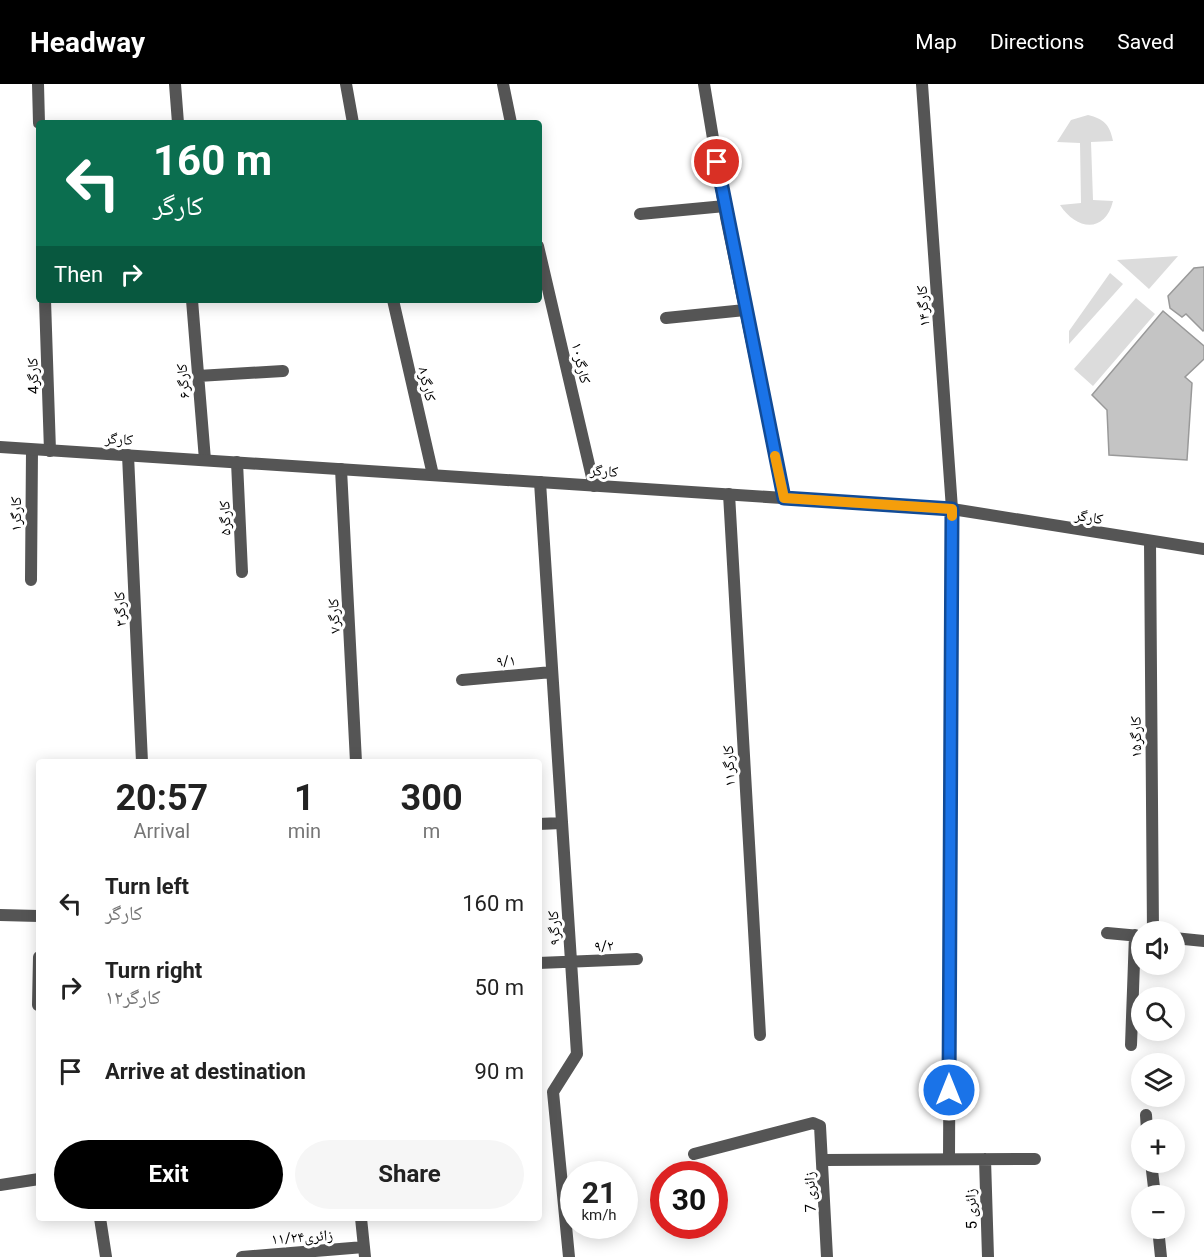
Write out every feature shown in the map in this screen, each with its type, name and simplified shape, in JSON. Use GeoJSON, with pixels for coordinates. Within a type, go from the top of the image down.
{"type":"FeatureCollection","features":[{"type":"Feature","properties":{"kind":"street"},"geometry":{"type":"LineString","coordinates":[[38,84],[39,120]]}},
{"type":"Feature","properties":{"kind":"street"},"geometry":{"type":"LineString","coordinates":[[175,84],[178,120]]}},
{"type":"Feature","properties":{"kind":"street"},"geometry":{"type":"LineString","coordinates":[[345,84],[352,120]]}},
{"type":"Feature","properties":{"kind":"street"},"geometry":{"type":"LineString","coordinates":[[503,84],[510,120]]}},
{"type":"Feature","properties":{"kind":"street"},"geometry":{"type":"LineString","coordinates":[[704,84],[745,310],[784,498]]}},
{"type":"Feature","properties":{"kind":"street","name":"کارگر۱۴"},"geometry":{"type":"LineString","coordinates":[[922,84],[952,509],[949,1159]]}},
{"type":"Feature","properties":{"kind":"street"},"geometry":{"type":"LineString","coordinates":[[640,214],[725,206]]}},
{"type":"Feature","properties":{"kind":"street","name":"کارگر۱۰"},"geometry":{"type":"LineString","coordinates":[[542,263],[594,486]]}},
{"type":"Feature","properties":{"kind":"street","name":"4کارگر"},"geometry":{"type":"LineString","coordinates":[[45,303],[50,451]]}},
{"type":"Feature","properties":{"kind":"street","name":"کارگر۶"},"geometry":{"type":"LineString","coordinates":[[192,303],[205,460]]}},
{"type":"Feature","properties":{"kind":"street","name":"کارگر۸"},"geometry":{"type":"LineString","coordinates":[[394,303],[433,475]]}},
{"type":"Feature","properties":{"kind":"street"},"geometry":{"type":"LineString","coordinates":[[666,318],[745,310]]}},
{"type":"Feature","properties":{"kind":"street"},"geometry":{"type":"LineString","coordinates":[[198,376],[284,371]]}},
{"type":"Feature","properties":{"kind":"street","name":"کارگر"},"geometry":{"type":"LineString","coordinates":[[0,447],[952,509],[1204,549]]}},
{"type":"Feature","properties":{"kind":"street","name":"کارگر۱"},"geometry":{"type":"LineString","coordinates":[[31,580],[32,450]]}},
{"type":"Feature","properties":{"kind":"street","name":"کارگر۳"},"geometry":{"type":"LineString","coordinates":[[128,455],[142,759]]}},
{"type":"Feature","properties":{"kind":"street","name":"کارگر۵"},"geometry":{"type":"LineString","coordinates":[[237,462],[242,572]]}},
{"type":"Feature","properties":{"kind":"street","name":"کارگر۷"},"geometry":{"type":"LineString","coordinates":[[341,469],[356,759]]}},
{"type":"Feature","properties":{"kind":"street","name":"کارگر۹"},"geometry":{"type":"LineString","coordinates":[[540,482],[577,1054],[553,1092],[569,1257]]}},
{"type":"Feature","properties":{"kind":"street","name":"کارگر۱۱"},"geometry":{"type":"LineString","coordinates":[[729,494],[760,1035]]}},
{"type":"Feature","properties":{"kind":"street","name":"کارگر۱۵"},"geometry":{"type":"LineString","coordinates":[[1150,542],[1153,921]]}},
{"type":"Feature","properties":{"kind":"street","name":"۹/۱"},"geometry":{"type":"LineString","coordinates":[[462,680],[552,672]]}},
{"type":"Feature","properties":{"kind":"street"},"geometry":{"type":"LineString","coordinates":[[542,824],[562,824]]}},
{"type":"Feature","properties":{"kind":"street"},"geometry":{"type":"LineString","coordinates":[[0,915],[36,916]]}},
{"type":"Feature","properties":{"kind":"street"},"geometry":{"type":"LineString","coordinates":[[1107,933],[1131,935]]}},
{"type":"Feature","properties":{"kind":"street"},"geometry":{"type":"LineString","coordinates":[[1185,939],[1204,941]]}},
{"type":"Feature","properties":{"kind":"street","name":"۹/۲"},"geometry":{"type":"LineString","coordinates":[[542,963],[637,959]]}},
{"type":"Feature","properties":{"kind":"street"},"geometry":{"type":"LineString","coordinates":[[1131,1046],[1135,975]]}},
{"type":"Feature","properties":{"kind":"street"},"geometry":{"type":"LineString","coordinates":[[1146,1115],[1146,1119]]}},
{"type":"Feature","properties":{"kind":"street","name":"زائری 7"},"geometry":{"type":"LineString","coordinates":[[694,1154],[813,1123],[820,1126],[824,1160],[827,1257]]}},
{"type":"Feature","properties":{"kind":"street","name":"5 زائری"},"geometry":{"type":"LineString","coordinates":[[985,1159],[988,1257]]}},
{"type":"Feature","properties":{"kind":"street"},"geometry":{"type":"LineString","coordinates":[[824,1160],[1035,1160]]}},
{"type":"Feature","properties":{"kind":"street"},"geometry":{"type":"LineString","coordinates":[[0,1185],[36,1179]]}},
{"type":"Feature","properties":{"kind":"street"},"geometry":{"type":"LineString","coordinates":[[100,1221],[106,1257]]}},
{"type":"Feature","properties":{"kind":"street"},"geometry":{"type":"LineString","coordinates":[[361,1221],[364,1252]]}},
{"type":"Feature","properties":{"kind":"street"},"geometry":{"type":"LineString","coordinates":[[1159,1239],[1161,1257]]}},
{"type":"Feature","properties":{"kind":"street","name":"زائری۱۱/۲۴"},"geometry":{"type":"LineString","coordinates":[[242,1257],[364,1252]]}},
{"type":"Feature","properties":{"kind":"shaded area"},"geometry":{"type":"Polygon","coordinates":[[[1088,115],[1098,118],[1105,124],[1113,141],[1091,142],[1093,200],[1113,201],[1104,219],[1090,225],[1074,220],[1060,205],[1081,203],[1080,143],[1057,142],[1071,120],[1088,115]]]}},
{"type":"Feature","properties":{"kind":"shaded area"},"geometry":{"type":"Polygon","coordinates":[[[1178,256],[1149,289],[1117,260],[1178,256]]]}},
{"type":"Feature","properties":{"kind":"shaded area"},"geometry":{"type":"Polygon","coordinates":[[[1110,273],[1123,284],[1069,344],[1069,331],[1110,273]]]}},
{"type":"Feature","properties":{"kind":"shaded area"},"geometry":{"type":"Polygon","coordinates":[[[1136,298],[1155,314],[1093,386],[1074,369],[1136,298]]]}},
{"type":"Feature","properties":{"kind":"building"},"geometry":{"type":"Polygon","coordinates":[[[1204,267],[1203,331],[1186,314],[1182,317],[1170,308],[1168,296],[1194,268],[1204,267]]]}},
{"type":"Feature","properties":{"kind":"building"},"geometry":{"type":"Polygon","coordinates":[[[1163,311],[1204,346],[1204,359],[1185,377],[1192,383],[1187,460],[1109,455],[1107,410],[1092,395],[1163,311]]]}},
{"type":"Feature","properties":{"kind":"slow traffic"},"geometry":{"type":"LineString","coordinates":[[775,456],[784,498],[952,509],[952,516]]}},
{"type":"Feature","properties":{"kind":"route"},"geometry":{"type":"LineString","coordinates":[[717,162],[726,217],[784,498],[952,509],[949,1090]]}}]}
